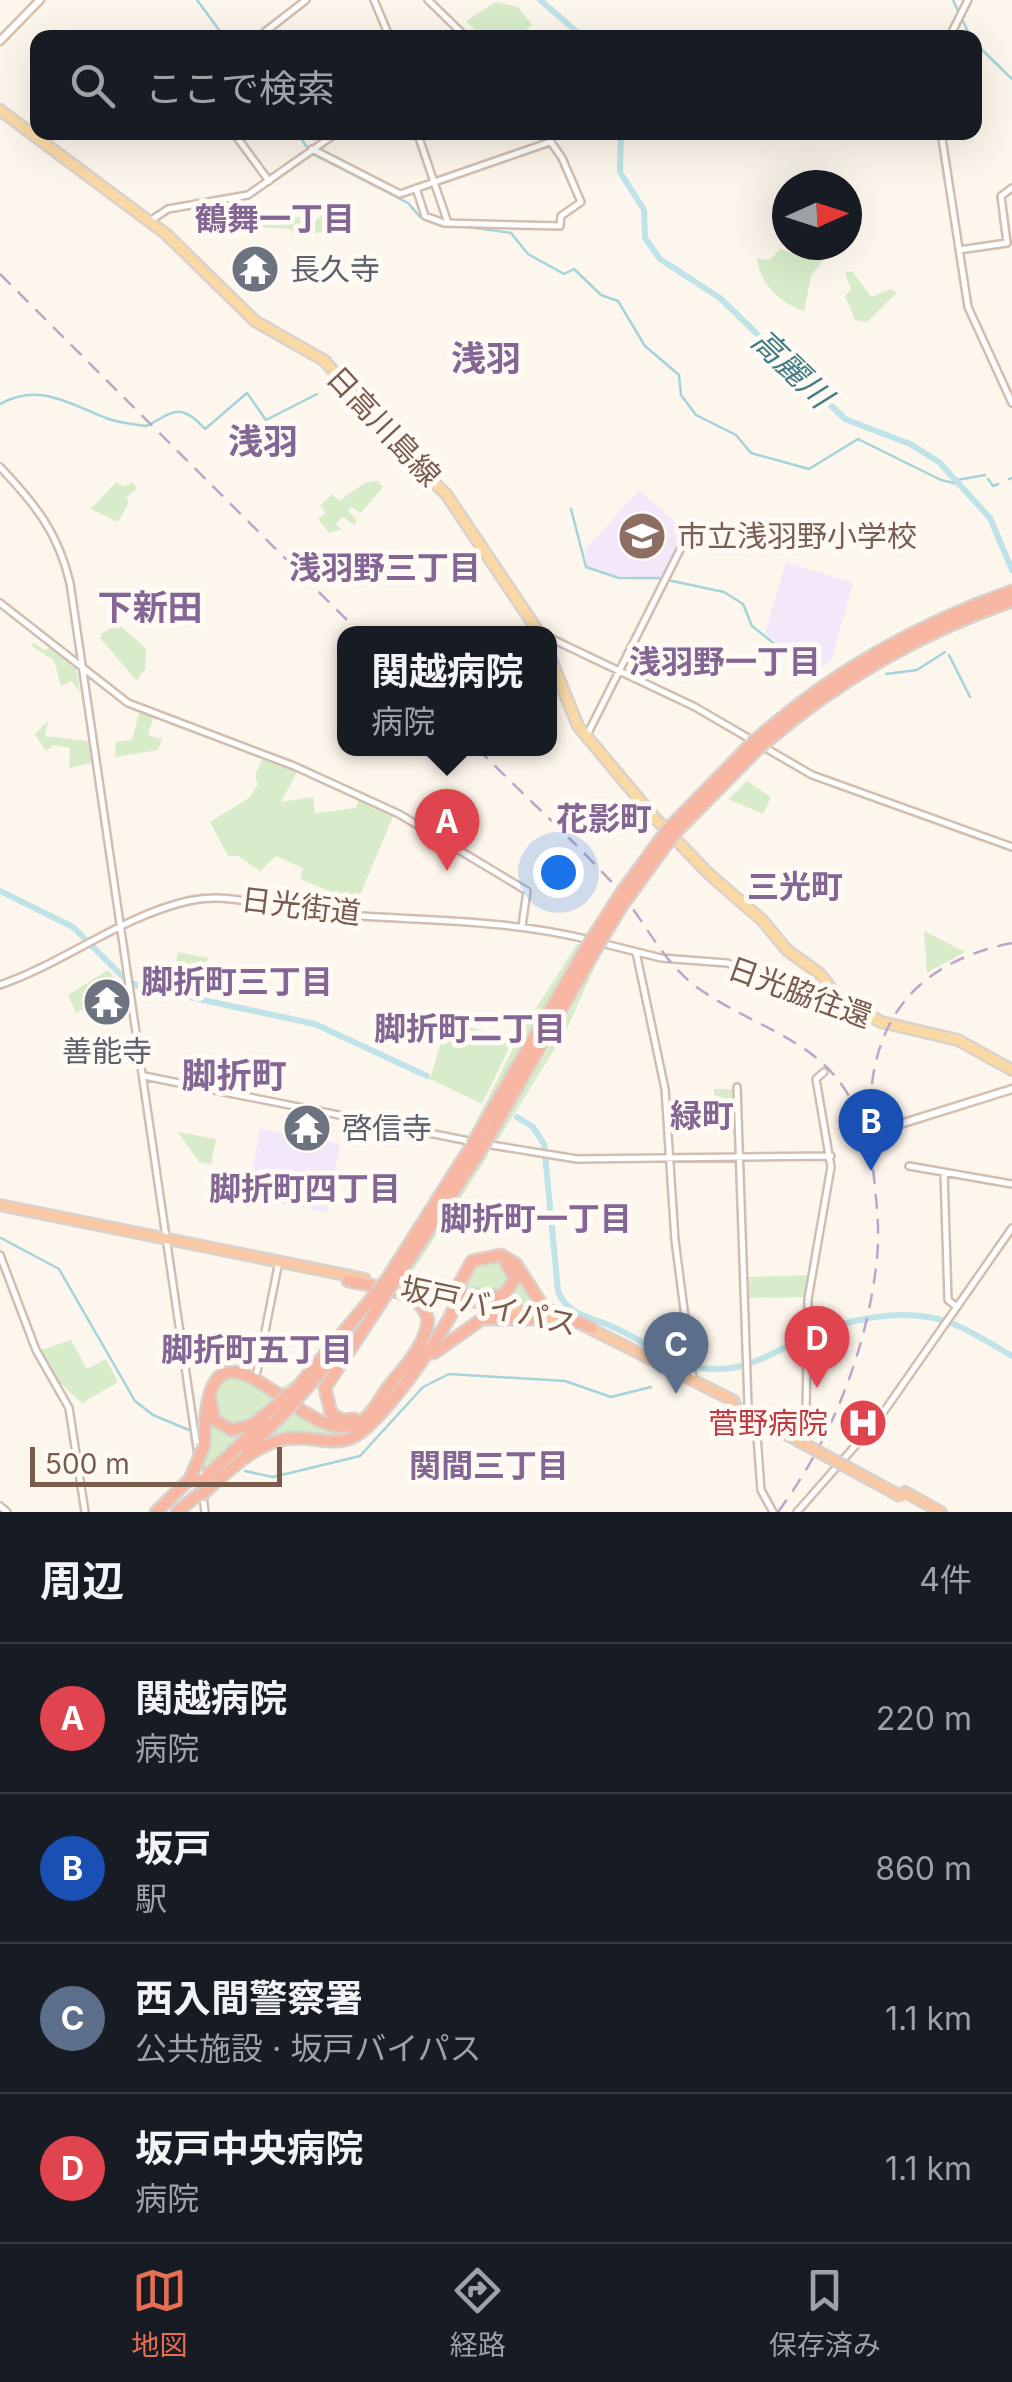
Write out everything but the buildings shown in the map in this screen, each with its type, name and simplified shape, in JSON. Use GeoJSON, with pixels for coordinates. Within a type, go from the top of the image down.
{"type":"FeatureCollection","features":[{"type":"Feature","properties":{"kind":"highway"},"geometry":{"type":"LineString","coordinates":[[178,1512],[292,1396],[394,1279],[480,1142],[592,946],[672,831],[758,744],[850,670],[1012,591]]}},
{"type":"Feature","properties":{"kind":"highway"},"geometry":{"type":"LineString","coordinates":[[970,612],[1012,600]]}},
{"type":"Feature","properties":{"kind":"highway","name":"坂戸バイパス"},"geometry":{"type":"LineString","coordinates":[[0,1207],[592,1328],[692,1374],[733,1403],[941,1512]]}},
{"type":"Feature","properties":{"kind":"highway","name":"坂戸バイパス"},"geometry":{"type":"LineString","coordinates":[[168,1241],[536,1319],[611,1340],[692,1374]]}},
{"type":"Feature","properties":{"kind":"highway"},"geometry":{"type":"LineString","coordinates":[[164,1512],[271,1442],[354,1437],[440,1336],[472,1262],[501,1255],[519,1267],[540,1306],[592,1328]]}},
{"type":"Feature","properties":{"kind":"highway"},"geometry":{"type":"LineString","coordinates":[[437,1294],[499,1298],[512,1289],[514,1272],[503,1260],[481,1261],[470,1270],[458,1292]]}},
{"type":"Feature","properties":{"kind":"highway"},"geometry":{"type":"LineString","coordinates":[[348,1280],[407,1296],[425,1309],[426,1332],[405,1374]]}},
{"type":"Feature","properties":{"kind":"highway"},"geometry":{"type":"LineString","coordinates":[[292,1396],[382,1294]]}},
{"type":"Feature","properties":{"kind":"highway"},"geometry":{"type":"LineString","coordinates":[[382,1294],[330,1375],[324,1396],[330,1413],[349,1420],[385,1398]]}},
{"type":"Feature","properties":{"kind":"highway"},"geometry":{"type":"LineString","coordinates":[[405,1374],[477,1321],[499,1316],[536,1319]]}},
{"type":"Feature","properties":{"kind":"highway"},"geometry":{"type":"LineString","coordinates":[[200,1487],[205,1399],[213,1385],[229,1375],[258,1378],[310,1419],[332,1427],[361,1422],[385,1398]]}},
{"type":"Feature","properties":{"kind":"highway"},"geometry":{"type":"LineString","coordinates":[[280,1408],[252,1425],[232,1430],[217,1423],[210,1404],[221,1384],[247,1378],[262,1384],[311,1424],[339,1431],[365,1424],[385,1398]]}},
{"type":"Feature","properties":{"kind":"highway"},"geometry":{"type":"LineString","coordinates":[[156,1512],[200,1487]]}},
{"type":"Feature","properties":{"kind":"highway","name":"坂戸バイパス"},"geometry":{"type":"LineString","coordinates":[[904,1494],[932,1512]]}},
{"type":"Feature","properties":{"kind":"main road"},"geometry":{"type":"LineString","coordinates":[[0,40],[40,0]]}},
{"type":"Feature","properties":{"kind":"main road","name":"日高川島線"},"geometry":{"type":"LineString","coordinates":[[0,110],[30,132]]}},
{"type":"Feature","properties":{"kind":"main road","name":"日高川島線"},"geometry":{"type":"LineString","coordinates":[[41,140],[150,221],[255,322],[325,362],[398,448],[446,494],[535,626]]}},
{"type":"Feature","properties":{"kind":"main road"},"geometry":{"type":"LineString","coordinates":[[557,677],[570,713],[586,737],[681,848],[762,920],[787,950],[820,974],[840,1000]]}},
{"type":"Feature","properties":{"kind":"main road","name":"日光脇往還"},"geometry":{"type":"LineString","coordinates":[[840,1000],[882,1022],[958,1040],[1012,1070]]}},
{"type":"Feature","properties":{"kind":"main road"},"geometry":{"type":"LineString","coordinates":[[894,1126],[1012,1089]]}},
{"type":"Feature","properties":{"kind":"street"},"geometry":{"type":"LineString","coordinates":[[267,30],[306,0]]}},
{"type":"Feature","properties":{"kind":"street"},"geometry":{"type":"LineString","coordinates":[[374,0],[387,30]]}},
{"type":"Feature","properties":{"kind":"street"},"geometry":{"type":"LineString","coordinates":[[428,0],[460,30]]}},
{"type":"Feature","properties":{"kind":"street"},"geometry":{"type":"LineString","coordinates":[[953,30],[968,0]]}},
{"type":"Feature","properties":{"kind":"street"},"geometry":{"type":"LineString","coordinates":[[239,140],[269,181]]}},
{"type":"Feature","properties":{"kind":"street"},"geometry":{"type":"LineString","coordinates":[[150,221],[168,209],[244,196],[326,140]]}},
{"type":"Feature","properties":{"kind":"street"},"geometry":{"type":"LineString","coordinates":[[420,140],[448,222]]}},
{"type":"Feature","properties":{"kind":"street"},"geometry":{"type":"LineString","coordinates":[[942,140],[971,317],[1012,402]]}},
{"type":"Feature","properties":{"kind":"street"},"geometry":{"type":"LineString","coordinates":[[312,149],[398,194],[550,142],[581,203],[562,216],[561,225],[448,222],[427,217],[416,188]]}},
{"type":"Feature","properties":{"kind":"street"},"geometry":{"type":"LineString","coordinates":[[958,250],[1005,245],[1008,236],[1001,196],[1012,188]]}},
{"type":"Feature","properties":{"kind":"street"},"geometry":{"type":"LineString","coordinates":[[0,467],[40,508],[60,546],[83,669],[206,1512]]}},
{"type":"Feature","properties":{"kind":"street"},"geometry":{"type":"LineString","coordinates":[[586,737],[689,532]]}},
{"type":"Feature","properties":{"kind":"street"},"geometry":{"type":"LineString","coordinates":[[0,603],[128,704],[312,774],[422,827],[527,891],[522,926]]}},
{"type":"Feature","properties":{"kind":"street"},"geometry":{"type":"LineString","coordinates":[[557,641],[720,720],[812,775],[1012,847]]}},
{"type":"Feature","properties":{"kind":"street","name":"日光街道"},"geometry":{"type":"LineString","coordinates":[[0,986],[176,904],[229,897],[302,911],[522,926]]}},
{"type":"Feature","properties":{"kind":"street","name":"日光脇往還"},"geometry":{"type":"LineString","coordinates":[[522,926],[636,952],[727,963],[840,1000]]}},
{"type":"Feature","properties":{"kind":"street"},"geometry":{"type":"LineString","coordinates":[[636,952],[660,1045],[676,1251],[692,1374]]}},
{"type":"Feature","properties":{"kind":"street"},"geometry":{"type":"LineString","coordinates":[[806,1411],[808,1299],[831,1156],[816,1079],[824,1072]]}},
{"type":"Feature","properties":{"kind":"street"},"geometry":{"type":"LineString","coordinates":[[144,1076],[550,1156],[670,1160],[831,1156]]}},
{"type":"Feature","properties":{"kind":"street"},"geometry":{"type":"LineString","coordinates":[[736,1087],[748,1404]]}},
{"type":"Feature","properties":{"kind":"street"},"geometry":{"type":"LineString","coordinates":[[909,1166],[1012,1184]]}},
{"type":"Feature","properties":{"kind":"street"},"geometry":{"type":"LineString","coordinates":[[944,1172],[948,1300],[957,1307]]}},
{"type":"Feature","properties":{"kind":"street"},"geometry":{"type":"LineString","coordinates":[[797,1512],[870,1430],[1012,1228]]}},
{"type":"Feature","properties":{"kind":"street"},"geometry":{"type":"LineString","coordinates":[[0,1255],[36,1350],[69,1408],[85,1512]]}},
{"type":"Feature","properties":{"kind":"street"},"geometry":{"type":"LineString","coordinates":[[257,1372],[278,1266]]}},
{"type":"Feature","properties":{"kind":"street"},"geometry":{"type":"LineString","coordinates":[[756,1422],[760,1490],[773,1512]]}},
{"type":"Feature","properties":{"kind":"street"},"geometry":{"type":"LineString","coordinates":[[0,1506],[7,1512]]}},
{"type":"Feature","properties":{"kind":"shaded area","name":"市立浅羽野小学校"},"geometry":{"type":"Polygon","coordinates":[[[639,490],[686,532],[662,578],[619,576],[587,566],[585,550],[639,490]]]}},
{"type":"Feature","properties":{"kind":"shaded area"},"geometry":{"type":"Polygon","coordinates":[[[786,562],[853,583],[831,662],[814,672],[765,633],[786,562]]]}},
{"type":"Feature","properties":{"kind":"shaded area"},"geometry":{"type":"Polygon","coordinates":[[[260,1129],[340,1144],[327,1212],[247,1197],[260,1129]]]}},
{"type":"Feature","properties":{"kind":"green space"},"geometry":{"type":"Polygon","coordinates":[[[496,2],[518,7],[532,25],[525,30],[475,30],[466,21],[496,2]]]}},
{"type":"Feature","properties":{"kind":"green space"},"geometry":{"type":"Polygon","coordinates":[[[335,206],[356,224],[339,237],[334,231],[306,234],[304,229],[335,206]]]}},
{"type":"Feature","properties":{"kind":"green space"},"geometry":{"type":"Polygon","coordinates":[[[196,212],[311,220],[294,233],[290,229],[225,225],[222,229],[196,212]]]}},
{"type":"Feature","properties":{"kind":"green space"},"geometry":{"type":"Polygon","coordinates":[[[757,258],[823,260],[811,276],[804,311],[787,303],[762,276],[757,258]]]}},
{"type":"Feature","properties":{"kind":"green space"},"geometry":{"type":"Polygon","coordinates":[[[852,271],[871,297],[890,289],[897,292],[867,322],[855,320],[845,296],[851,289],[845,273],[852,271]]]}},
{"type":"Feature","properties":{"kind":"green space"},"geometry":{"type":"Polygon","coordinates":[[[378,481],[383,487],[361,513],[352,507],[348,511],[357,520],[354,525],[343,517],[335,524],[342,529],[329,533],[318,519],[326,513],[320,506],[332,494],[339,501],[366,482],[378,481]]]}},
{"type":"Feature","properties":{"kind":"green space"},"geometry":{"type":"Polygon","coordinates":[[[116,482],[125,487],[132,482],[137,488],[126,498],[129,502],[118,522],[91,509],[116,482]]]}},
{"type":"Feature","properties":{"kind":"green space"},"geometry":{"type":"Polygon","coordinates":[[[118,624],[146,648],[145,669],[137,681],[101,639],[101,634],[118,624]]]}},
{"type":"Feature","properties":{"kind":"green space"},"geometry":{"type":"Polygon","coordinates":[[[34,643],[44,650],[52,647],[76,667],[80,692],[71,681],[61,686],[54,660],[31,646],[34,643]]]}},
{"type":"Feature","properties":{"kind":"green space"},"geometry":{"type":"Polygon","coordinates":[[[140,710],[154,715],[148,735],[162,739],[158,750],[115,757],[116,742],[132,740],[140,710]]]}},
{"type":"Feature","properties":{"kind":"green space"},"geometry":{"type":"Polygon","coordinates":[[[48,721],[45,736],[88,741],[92,763],[69,768],[70,748],[53,745],[46,751],[35,734],[48,721]]]}},
{"type":"Feature","properties":{"kind":"green space"},"geometry":{"type":"Polygon","coordinates":[[[263,756],[298,770],[281,802],[313,797],[315,813],[356,808],[359,798],[394,814],[361,893],[352,900],[300,879],[303,868],[276,856],[260,871],[238,856],[228,856],[210,822],[250,797],[258,784],[255,776],[263,756]]]}},
{"type":"Feature","properties":{"kind":"green space"},"geometry":{"type":"Polygon","coordinates":[[[747,781],[771,797],[763,814],[728,799],[747,781]]]}},
{"type":"Feature","properties":{"kind":"green space"},"geometry":{"type":"Polygon","coordinates":[[[924,931],[965,952],[927,973],[924,931]]]}},
{"type":"Feature","properties":{"kind":"green space"},"geometry":{"type":"Polygon","coordinates":[[[577,944],[582,944],[473,1136],[471,1132],[522,1030],[577,944]]]}},
{"type":"Feature","properties":{"kind":"green space"},"geometry":{"type":"Polygon","coordinates":[[[602,950],[567,1029],[498,1140],[492,1139],[557,1035],[602,950]]]}},
{"type":"Feature","properties":{"kind":"green space"},"geometry":{"type":"Polygon","coordinates":[[[178,952],[208,958],[202,985],[172,979],[178,952]]]}},
{"type":"Feature","properties":{"kind":"green space"},"geometry":{"type":"Polygon","coordinates":[[[108,970],[114,977],[96,991],[100,999],[76,1013],[68,995],[108,970]]]}},
{"type":"Feature","properties":{"kind":"green space"},"geometry":{"type":"Polygon","coordinates":[[[447,1022],[514,1038],[482,1104],[430,1079],[447,1022]]]}},
{"type":"Feature","properties":{"kind":"green space"},"geometry":{"type":"Polygon","coordinates":[[[714,1089],[735,1089],[736,1132],[715,1132],[714,1089]]]}},
{"type":"Feature","properties":{"kind":"green space"},"geometry":{"type":"Polygon","coordinates":[[[178,1132],[216,1139],[211,1164],[199,1162],[178,1132]]]}},
{"type":"Feature","properties":{"kind":"green space"},"geometry":{"type":"Polygon","coordinates":[[[486,1150],[488,1156],[405,1283],[400,1283],[486,1150]]]}},
{"type":"Feature","properties":{"kind":"green space"},"geometry":{"type":"Polygon","coordinates":[[[489,1251],[501,1252],[553,1317],[449,1292],[467,1259],[489,1251]]]}},
{"type":"Feature","properties":{"kind":"green space"},"geometry":{"type":"Polygon","coordinates":[[[810,1275],[807,1297],[748,1298],[747,1277],[810,1275]]]}},
{"type":"Feature","properties":{"kind":"green space"},"geometry":{"type":"Polygon","coordinates":[[[71,1340],[87,1369],[106,1359],[118,1382],[82,1403],[50,1374],[39,1351],[71,1340]]]}},
{"type":"Feature","properties":{"kind":"green space"},"geometry":{"type":"Polygon","coordinates":[[[245,1371],[281,1388],[297,1378],[204,1471],[204,1393],[219,1376],[245,1371]]]}},
{"type":"Feature","properties":{"kind":"green space"},"geometry":{"type":"Polygon","coordinates":[[[292,1411],[327,1429],[366,1426],[351,1437],[305,1436],[255,1448],[292,1411]]]}},
{"type":"Feature","properties":{"kind":"waterway"},"geometry":{"type":"LineString","coordinates":[[197,0],[219,30]]}},
{"type":"Feature","properties":{"kind":"waterway","name":"高麗川"},"geometry":{"type":"LineString","coordinates":[[540,0],[575,30]]}},
{"type":"Feature","properties":{"kind":"waterway"},"geometry":{"type":"LineString","coordinates":[[953,0],[967,30]]}},
{"type":"Feature","properties":{"kind":"waterway"},"geometry":{"type":"LineString","coordinates":[[982,50],[1012,79]]}},
{"type":"Feature","properties":{"kind":"waterway"},"geometry":{"type":"LineString","coordinates":[[302,140],[307,147]]}},
{"type":"Feature","properties":{"kind":"waterway","name":"高麗川"},"geometry":{"type":"LineString","coordinates":[[621,140],[620,172],[644,210],[645,238],[660,259],[720,298],[845,419],[910,444],[939,462],[990,518],[1012,570]]}},
{"type":"Feature","properties":{"kind":"waterway"},"geometry":{"type":"LineString","coordinates":[[313,154],[408,203],[420,217]]}},
{"type":"Feature","properties":{"kind":"waterway"},"geometry":{"type":"LineString","coordinates":[[426,220],[453,226]]}},
{"type":"Feature","properties":{"kind":"waterway"},"geometry":{"type":"LineString","coordinates":[[461,226],[511,233],[528,254],[564,274],[574,269],[601,295],[618,301],[645,346],[679,375],[681,395],[696,415],[736,435],[751,453],[809,469],[858,439],[941,480],[962,485]]}},
{"type":"Feature","properties":{"kind":"waterway"},"geometry":{"type":"LineString","coordinates":[[0,404],[41,395],[111,420],[146,426],[182,412],[205,429],[247,393],[266,420],[317,394]]}},
{"type":"Feature","properties":{"kind":"waterway"},"geometry":{"type":"LineString","coordinates":[[957,480],[985,475]]}},
{"type":"Feature","properties":{"kind":"waterway"},"geometry":{"type":"LineString","coordinates":[[988,479],[993,486],[998,484]]}},
{"type":"Feature","properties":{"kind":"waterway"},"geometry":{"type":"LineString","coordinates":[[571,509],[586,567],[619,578],[658,578],[724,592],[743,604],[752,626],[810,672]]}},
{"type":"Feature","properties":{"kind":"waterway"},"geometry":{"type":"LineString","coordinates":[[886,674],[917,670],[945,652]]}},
{"type":"Feature","properties":{"kind":"waterway"},"geometry":{"type":"LineString","coordinates":[[949,655],[970,697]]}},
{"type":"Feature","properties":{"kind":"waterway"},"geometry":{"type":"LineString","coordinates":[[0,891],[73,927],[125,979],[138,986],[315,1024],[427,1076]]}},
{"type":"Feature","properties":{"kind":"waterway"},"geometry":{"type":"LineString","coordinates":[[517,1117],[533,1127],[544,1144],[558,1291],[562,1299],[581,1315],[672,1359],[710,1369],[744,1365],[832,1327],[892,1315],[951,1323],[1012,1356]]}},
{"type":"Feature","properties":{"kind":"waterway"},"geometry":{"type":"LineString","coordinates":[[1,1238],[59,1269],[135,1401],[153,1415],[189,1430]]}},
{"type":"Feature","properties":{"kind":"waterway"},"geometry":{"type":"LineString","coordinates":[[682,1370],[688,1366]]}},
{"type":"Feature","properties":{"kind":"waterway"},"geometry":{"type":"LineString","coordinates":[[245,1471],[273,1477],[360,1456],[423,1387],[449,1374],[565,1381],[611,1397],[651,1387]]}},
{"type":"Feature","properties":{"kind":"railway"},"geometry":{"type":"LineString","coordinates":[[0,274],[353,626]]}},
{"type":"Feature","properties":{"kind":"railway"},"geometry":{"type":"LineString","coordinates":[[485,756],[617,888],[685,978],[817,1058],[852,1101],[864,1132]]}},
{"type":"Feature","properties":{"kind":"railway"},"geometry":{"type":"LineString","coordinates":[[778,1512],[831,1423],[865,1325],[878,1244],[870,1105],[883,1038],[897,1011],[942,968],[1012,943]]}},
{"type":"Feature","properties":{"kind":"place","name":"長久寺"},"geometry":{"type":"Point","coordinates":[255,269]}},
{"type":"Feature","properties":{"kind":"place","name":"市立浅羽野小学校"},"geometry":{"type":"Point","coordinates":[642,536]}},
{"type":"Feature","properties":{"kind":"place","name":"関越病院"},"geometry":{"type":"Point","coordinates":[447,871]}},
{"type":"Feature","properties":{"kind":"place","name":"善能寺"},"geometry":{"type":"Point","coordinates":[107,1002]}},
{"type":"Feature","properties":{"kind":"place","name":"啓信寺"},"geometry":{"type":"Point","coordinates":[307,1128]}},
{"type":"Feature","properties":{"kind":"place","name":"坂戸"},"geometry":{"type":"Point","coordinates":[871,1171]}},
{"type":"Feature","properties":{"kind":"place","name":"坂戸中央病院"},"geometry":{"type":"Point","coordinates":[817,1388]}},
{"type":"Feature","properties":{"kind":"place","name":"西入間警察署"},"geometry":{"type":"Point","coordinates":[676,1394]}},
{"type":"Feature","properties":{"kind":"place","name":"菅野病院"},"geometry":{"type":"Point","coordinates":[863,1423]}},
{"type":"Feature","properties":{"kind":"district","name":"鶴舞一丁目"},"geometry":{"type":"Point","coordinates":[275,218]}},
{"type":"Feature","properties":{"kind":"district","name":"浅羽"},"geometry":{"type":"Point","coordinates":[486,358]}},
{"type":"Feature","properties":{"kind":"district","name":"浅羽"},"geometry":{"type":"Point","coordinates":[263,441]}},
{"type":"Feature","properties":{"kind":"district","name":"浅羽野三丁目"},"geometry":{"type":"Point","coordinates":[385,567]}},
{"type":"Feature","properties":{"kind":"district","name":"下新田"},"geometry":{"type":"Point","coordinates":[150,607]}},
{"type":"Feature","properties":{"kind":"district","name":"浅羽野一丁目"},"geometry":{"type":"Point","coordinates":[725,661]}},
{"type":"Feature","properties":{"kind":"district","name":"花影町"},"geometry":{"type":"Point","coordinates":[604,818]}},
{"type":"Feature","properties":{"kind":"district","name":"三光町"},"geometry":{"type":"Point","coordinates":[795,886]}},
{"type":"Feature","properties":{"kind":"district","name":"脚折町三丁目"},"geometry":{"type":"Point","coordinates":[237,981]}},
{"type":"Feature","properties":{"kind":"district","name":"脚折町二丁目"},"geometry":{"type":"Point","coordinates":[470,1028]}},
{"type":"Feature","properties":{"kind":"district","name":"脚折町"},"geometry":{"type":"Point","coordinates":[234,1075]}},
{"type":"Feature","properties":{"kind":"district","name":"緑町"},"geometry":{"type":"Point","coordinates":[702,1115]}},
{"type":"Feature","properties":{"kind":"district","name":"脚折町四丁目"},"geometry":{"type":"Point","coordinates":[305,1188]}},
{"type":"Feature","properties":{"kind":"district","name":"脚折町一丁目"},"geometry":{"type":"Point","coordinates":[536,1218]}},
{"type":"Feature","properties":{"kind":"district","name":"脚折町五丁目"},"geometry":{"type":"Point","coordinates":[257,1349]}},
{"type":"Feature","properties":{"kind":"district","name":"関間三丁目"},"geometry":{"type":"Point","coordinates":[489,1465]}}]}
